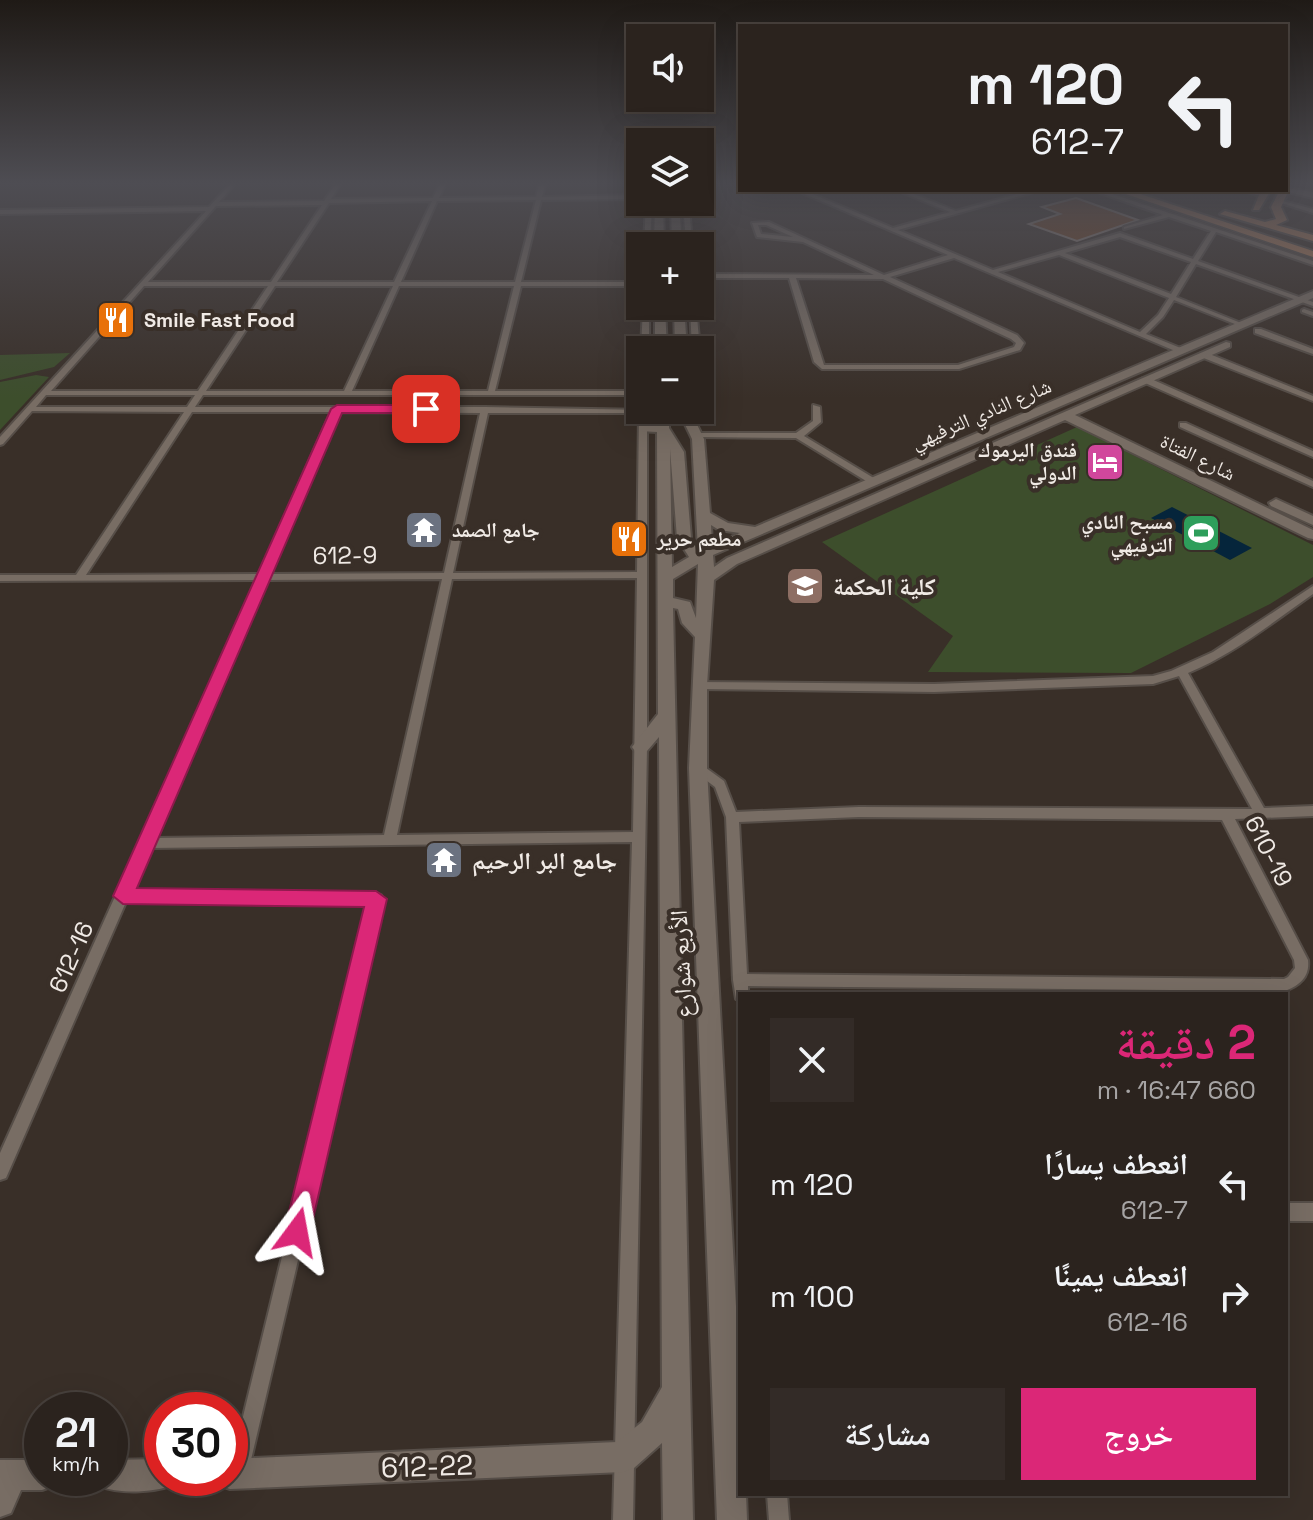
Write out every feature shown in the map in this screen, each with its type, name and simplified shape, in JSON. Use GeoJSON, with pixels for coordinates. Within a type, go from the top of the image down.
{"type":"FeatureCollection","features":[{"type":"Feature","properties":{"kind":"main road","name":"شارع النادي الترفيهي"},"geometry":{"type":"LineString","coordinates":[[667,576],[760,530],[1180,351],[1242,325],[1309,305]]}},
{"type":"Feature","properties":{"kind":"main road","name":"شارع النادي الترفيهي"},"geometry":{"type":"LineString","coordinates":[[704,557],[1077,414],[1309,305]]}},
{"type":"Feature","properties":{"kind":"main road"},"geometry":{"type":"LineString","coordinates":[[1212,338],[1226,345]]}},
{"type":"Feature","properties":{"kind":"main road","name":"شارع الفتاة"},"geometry":{"type":"LineString","coordinates":[[1077,414],[1313,521]]}},
{"type":"Feature","properties":{"kind":"main road","name":"شارع الفتاة"},"geometry":{"type":"LineString","coordinates":[[1077,414],[1313,535]]}},
{"type":"Feature","properties":{"kind":"main road","name":"الأربع شوارع"},"geometry":{"type":"LineString","coordinates":[[656,424],[667,576],[679,1382],[678,1520]]}},
{"type":"Feature","properties":{"kind":"main road"},"geometry":{"type":"LineString","coordinates":[[657,424],[678,452],[704,557]]}},
{"type":"Feature","properties":{"kind":"main road","name":"الأربع شوارع"},"geometry":{"type":"LineString","coordinates":[[692,424],[704,515],[698,768],[732,1520]]}},
{"type":"Feature","properties":{"kind":"main road"},"geometry":{"type":"LineString","coordinates":[[1249,504],[1251,498],[1264,497]]}},
{"type":"Feature","properties":{"kind":"main road"},"geometry":{"type":"LineString","coordinates":[[704,515],[732,529],[760,530]]}},
{"type":"Feature","properties":{"kind":"main road"},"geometry":{"type":"LineString","coordinates":[[666,602],[685,605],[690,623],[703,636]]}},
{"type":"Feature","properties":{"kind":"main road"},"geometry":{"type":"LineString","coordinates":[[641,747],[667,715]]}},
{"type":"Feature","properties":{"kind":"main road"},"geometry":{"type":"LineString","coordinates":[[623,1457],[652,1432],[679,1382]]}},
{"type":"Feature","properties":{"kind":"main road","name":"612-22"},"geometry":{"type":"LineString","coordinates":[[248,1473],[623,1457]]}},
{"type":"Feature","properties":{"kind":"street"},"geometry":{"type":"LineString","coordinates":[[0,442],[169,256]]}},
{"type":"Feature","properties":{"kind":"street"},"geometry":{"type":"LineString","coordinates":[[79,577],[290,256]]}},
{"type":"Feature","properties":{"kind":"street"},"geometry":{"type":"LineString","coordinates":[[347,393],[410,256]]}},
{"type":"Feature","properties":{"kind":"street"},"geometry":{"type":"LineString","coordinates":[[491,393],[525,256]]}},
{"type":"Feature","properties":{"kind":"street"},"geometry":{"type":"LineString","coordinates":[[792,277],[822,367],[959,367],[1017,348],[1020,343],[838,256]]}},
{"type":"Feature","properties":{"kind":"street"},"geometry":{"type":"LineString","coordinates":[[714,276],[884,277],[953,256],[1180,351]]}},
{"type":"Feature","properties":{"kind":"street"},"geometry":{"type":"LineString","coordinates":[[992,272],[1045,256]]}},
{"type":"Feature","properties":{"kind":"street"},"geometry":{"type":"LineString","coordinates":[[1068,256],[1242,325]]}},
{"type":"Feature","properties":{"kind":"street"},"geometry":{"type":"LineString","coordinates":[[1180,256],[1309,305]]}},
{"type":"Feature","properties":{"kind":"street"},"geometry":{"type":"LineString","coordinates":[[1141,335],[1161,316],[1198,256]]}},
{"type":"Feature","properties":{"kind":"street"},"geometry":{"type":"LineString","coordinates":[[1292,256],[1313,263]]}},
{"type":"Feature","properties":{"kind":"street"},"geometry":{"type":"LineString","coordinates":[[143,284],[626,284]]}},
{"type":"Feature","properties":{"kind":"street"},"geometry":{"type":"LineString","coordinates":[[1258,331],[1313,352]]}},
{"type":"Feature","properties":{"kind":"street"},"geometry":{"type":"LineString","coordinates":[[1204,355],[1313,399]]}},
{"type":"Feature","properties":{"kind":"street"},"geometry":{"type":"LineString","coordinates":[[1146,380],[1313,454]]}},
{"type":"Feature","properties":{"kind":"street"},"geometry":{"type":"LineString","coordinates":[[46,393],[626,393]]}},
{"type":"Feature","properties":{"kind":"street"},"geometry":{"type":"LineString","coordinates":[[798,436],[817,422],[816,407]]}},
{"type":"Feature","properties":{"kind":"street"},"geometry":{"type":"LineString","coordinates":[[32,409],[626,410]]}},
{"type":"Feature","properties":{"kind":"street","name":"612-16"},"geometry":{"type":"LineString","coordinates":[[0,1172],[337,409]]}},
{"type":"Feature","properties":{"kind":"street"},"geometry":{"type":"LineString","coordinates":[[389,840],[485,409]]}},
{"type":"Feature","properties":{"kind":"street"},"geometry":{"type":"LineString","coordinates":[[714,422],[798,436],[874,482]]}},
{"type":"Feature","properties":{"kind":"street"},"geometry":{"type":"LineString","coordinates":[[623,1520],[643,575],[656,424]]}},
{"type":"Feature","properties":{"kind":"street"},"geometry":{"type":"LineString","coordinates":[[1183,425],[1313,484]]}},
{"type":"Feature","properties":{"kind":"street","name":"612-9"},"geometry":{"type":"LineString","coordinates":[[0,578],[643,575]]}},
{"type":"Feature","properties":{"kind":"street"},"geometry":{"type":"LineString","coordinates":[[699,685],[934,688],[1137,683],[1183,673],[1209,660],[1313,589]]}},
{"type":"Feature","properties":{"kind":"street"},"geometry":{"type":"LineString","coordinates":[[1183,673],[1261,814]]}},
{"type":"Feature","properties":{"kind":"street"},"geometry":{"type":"LineString","coordinates":[[698,768],[720,784],[732,817],[740,987]]}},
{"type":"Feature","properties":{"kind":"street"},"geometry":{"type":"LineString","coordinates":[[1226,815],[1313,811]]}},
{"type":"Feature","properties":{"kind":"street","name":"610-19"},"geometry":{"type":"LineString","coordinates":[[732,817],[859,812],[1226,815],[1301,960],[1302,969],[1293,982],[1284,985],[740,987]]}},
{"type":"Feature","properties":{"kind":"street"},"geometry":{"type":"LineString","coordinates":[[146,843],[638,837]]}},
{"type":"Feature","properties":{"kind":"street"},"geometry":{"type":"LineString","coordinates":[[123,896],[376,899],[248,1421]]}},
{"type":"Feature","properties":{"kind":"street"},"geometry":{"type":"LineString","coordinates":[[1288,1212],[1313,1212]]}},
{"type":"Feature","properties":{"kind":"street"},"geometry":{"type":"LineString","coordinates":[[777,1496],[779,1520]]}},
{"type":"Feature","properties":{"kind":"green space"},"geometry":{"type":"Polygon","coordinates":[[[70,353],[54,367],[0,380],[0,355],[70,353]]]}},
{"type":"Feature","properties":{"kind":"green space"},"geometry":{"type":"Polygon","coordinates":[[[36,375],[49,377],[0,430],[0,382],[36,375]]]}},
{"type":"Feature","properties":{"kind":"green space"},"geometry":{"type":"Polygon","coordinates":[[[1077,427],[1313,545],[1313,577],[1270,604],[1131,673],[928,672],[953,636],[822,542],[1077,427]]]}},
{"type":"Feature","properties":{"kind":"water","name":"مسبح النادي الترفيهي"},"geometry":{"type":"Polygon","coordinates":[[[1172,507],[1252,548],[1230,560],[1151,518],[1172,507]]]}},
{"type":"Feature","properties":{"kind":"place","name":"Smile Fast Food"},"geometry":{"type":"Point","coordinates":[116,320]}},
{"type":"Feature","properties":{"kind":"place","name":"فندق اليرموك الدولي"},"geometry":{"type":"Point","coordinates":[1105,462]}},
{"type":"Feature","properties":{"kind":"place","name":"جامع الصمد"},"geometry":{"type":"Point","coordinates":[424,530]}},
{"type":"Feature","properties":{"kind":"place","name":"مسبح النادي الترفيهي"},"geometry":{"type":"Point","coordinates":[1201,533]}},
{"type":"Feature","properties":{"kind":"place","name":"مطعم حرير"},"geometry":{"type":"Point","coordinates":[629,539]}},
{"type":"Feature","properties":{"kind":"place","name":"كلية الحكمة"},"geometry":{"type":"Point","coordinates":[805,586]}},
{"type":"Feature","properties":{"kind":"place","name":"جامع البر الرحيم"},"geometry":{"type":"Point","coordinates":[444,860]}},
{"type":"Feature","properties":{"kind":"route"},"geometry":{"type":"LineString","coordinates":[[297,1232],[376,899],[123,896],[337,409],[426,409]]}}]}
